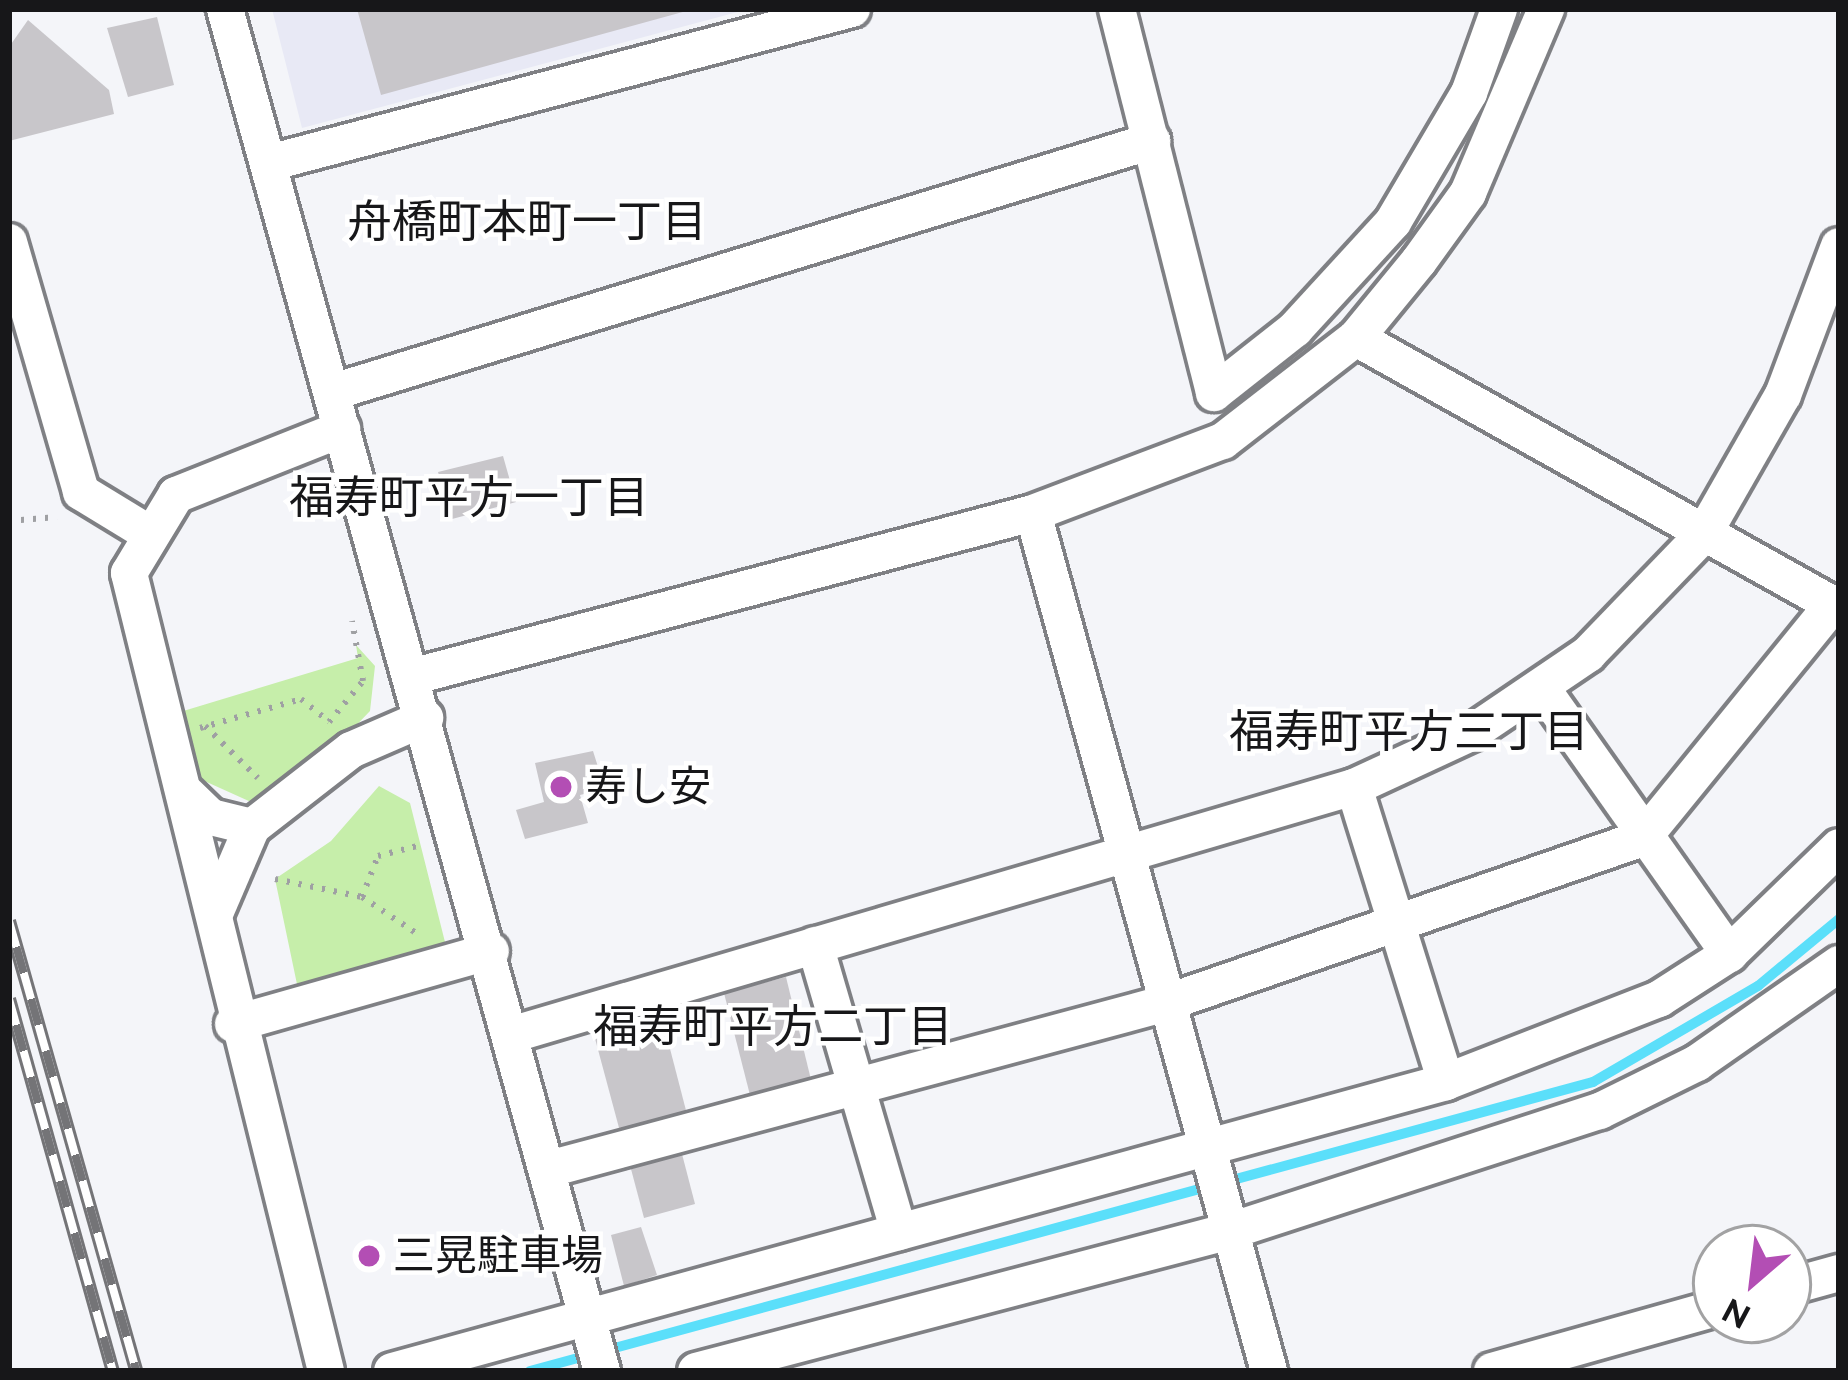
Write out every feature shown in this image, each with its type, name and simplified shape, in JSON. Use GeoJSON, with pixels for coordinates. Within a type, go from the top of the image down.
{"type":"FeatureCollection","features":[{"type":"Feature","properties":{"kind":"street"},"geometry":{"type":"LineString","coordinates":[[225,9],[514,1034],[601,1370]]}},
{"type":"Feature","properties":{"kind":"street"},"geometry":{"type":"LineString","coordinates":[[268,163],[852,9]]}},
{"type":"Feature","properties":{"kind":"street"},"geometry":{"type":"LineString","coordinates":[[1117,9],[1214,392],[1294,329],[1393,222],[1469,93],[1499,9]]}},
{"type":"Feature","properties":{"kind":"street"},"geometry":{"type":"LineString","coordinates":[[412,676],[1034,513],[1223,441],[1356,338],[1468,193],[1546,9]]}},
{"type":"Feature","properties":{"kind":"street"},"geometry":{"type":"LineString","coordinates":[[333,392],[1152,141]]}},
{"type":"Feature","properties":{"kind":"street"},"geometry":{"type":"LineString","coordinates":[[9,242],[81,492],[145,531]]}},
{"type":"Feature","properties":{"kind":"street"},"geometry":{"type":"LineString","coordinates":[[514,1034],[1354,787],[1541,687],[1703,535],[1783,394],[1839,245]]}},
{"type":"Feature","properties":{"kind":"street"},"geometry":{"type":"LineString","coordinates":[[549,1168],[1163,1004],[1397,932],[1643,838],[1836,606],[1356,338]]}},
{"type":"Feature","properties":{"kind":"street"},"geometry":{"type":"LineString","coordinates":[[326,1371],[233,1024],[187,794],[132,604],[129,573],[145,531],[176,495],[234,482],[342,429]]}},
{"type":"Feature","properties":{"kind":"street"},"geometry":{"type":"LineString","coordinates":[[1034,513],[1163,1004],[1269,1371]]}},
{"type":"Feature","properties":{"kind":"street"},"geometry":{"type":"LineString","coordinates":[[1541,687],[1729,954]]}},
{"type":"Feature","properties":{"kind":"street"},"geometry":{"type":"LineString","coordinates":[[214,917],[252,827],[351,750],[424,718]]}},
{"type":"Feature","properties":{"kind":"street"},"geometry":{"type":"LineString","coordinates":[[1354,787],[1446,1082]]}},
{"type":"Feature","properties":{"kind":"street"},"geometry":{"type":"LineString","coordinates":[[187,794],[211,817],[252,827]]}},
{"type":"Feature","properties":{"kind":"street"},"geometry":{"type":"LineString","coordinates":[[392,1371],[588,1327],[899,1232],[1209,1153],[1446,1082],[1659,999],[1729,954],[1839,847]]}},
{"type":"Feature","properties":{"kind":"street"},"geometry":{"type":"LineString","coordinates":[[815,945],[899,1232]]}},
{"type":"Feature","properties":{"kind":"street"},"geometry":{"type":"LineString","coordinates":[[233,1024],[491,951]]}},
{"type":"Feature","properties":{"kind":"street"},"geometry":{"type":"LineString","coordinates":[[696,1371],[1600,1111],[1697,1063],[1839,964]]}},
{"type":"Feature","properties":{"kind":"street"},"geometry":{"type":"LineString","coordinates":[[1492,1371],[1692,1315]]}},
{"type":"Feature","properties":{"kind":"path"},"geometry":{"type":"LineString","coordinates":[[9,521],[48,512],[65,523]]}},
{"type":"Feature","properties":{"kind":"path"},"geometry":{"type":"LineString","coordinates":[[319,735],[363,681],[352,621]]}},
{"type":"Feature","properties":{"kind":"path"},"geometry":{"type":"LineString","coordinates":[[186,733],[301,700],[329,722]]}},
{"type":"Feature","properties":{"kind":"path"},"geometry":{"type":"LineString","coordinates":[[205,726],[246,773],[275,773]]}},
{"type":"Feature","properties":{"kind":"path"},"geometry":{"type":"LineString","coordinates":[[362,897],[378,856],[424,845]]}},
{"type":"Feature","properties":{"kind":"path"},"geometry":{"type":"LineString","coordinates":[[274,879],[362,897],[439,944]]}},
{"type":"Feature","properties":{"kind":"shaded area"},"geometry":{"type":"Polygon","coordinates":[[[272,9],[749,9],[302,128],[272,9]]]}},
{"type":"Feature","properties":{"kind":"green space"},"geometry":{"type":"Polygon","coordinates":[[[356,645],[375,666],[370,711],[321,762],[262,807],[200,779],[180,712],[358,658],[356,645]]]}},
{"type":"Feature","properties":{"kind":"green space"},"geometry":{"type":"Polygon","coordinates":[[[379,786],[410,803],[447,950],[298,989],[275,879],[331,841],[379,786]]]}},
{"type":"Feature","properties":{"kind":"building"},"geometry":{"type":"Polygon","coordinates":[[[357,9],[690,9],[690,10],[381,95],[357,9]]]}},
{"type":"Feature","properties":{"kind":"building"},"geometry":{"type":"Polygon","coordinates":[[[157,17],[174,85],[128,97],[107,28],[157,17]]]}},
{"type":"Feature","properties":{"kind":"building"},"geometry":{"type":"Polygon","coordinates":[[[28,20],[109,90],[114,114],[9,141],[9,47],[28,20]]]}},
{"type":"Feature","properties":{"kind":"building"},"geometry":{"type":"Polygon","coordinates":[[[503,456],[516,502],[452,519],[438,472],[503,456]]]}},
{"type":"Feature","properties":{"kind":"building"},"geometry":{"type":"Polygon","coordinates":[[[593,751],[605,789],[580,795],[588,823],[525,839],[516,810],[544,802],[535,763],[593,751]]]}},
{"type":"Feature","properties":{"kind":"building"},"geometry":{"type":"Polygon","coordinates":[[[786,977],[813,1088],[752,1103],[724,993],[786,977]]]}},
{"type":"Feature","properties":{"kind":"building"},"geometry":{"type":"Polygon","coordinates":[[[661,1014],[689,1122],[622,1139],[593,1031],[661,1014]]]}},
{"type":"Feature","properties":{"kind":"building"},"geometry":{"type":"Polygon","coordinates":[[[682,1154],[695,1204],[644,1218],[631,1169],[682,1154]]]}},
{"type":"Feature","properties":{"kind":"building"},"geometry":{"type":"Polygon","coordinates":[[[641,1227],[657,1275],[624,1286],[611,1235],[641,1227]]]}},
{"type":"Feature","properties":{"kind":"waterway"},"geometry":{"type":"LineString","coordinates":[[530,1371],[1593,1082],[1758,986],[1839,919]]}},
{"type":"Feature","properties":{"kind":"railway"},"geometry":{"type":"LineString","coordinates":[[9,921],[136,1371]]}},
{"type":"Feature","properties":{"kind":"railway"},"geometry":{"type":"LineString","coordinates":[[9,999],[113,1371]]}},
{"type":"Feature","properties":{"kind":"place","name":"寿し安"},"geometry":{"type":"Point","coordinates":[561,787]}},
{"type":"Feature","properties":{"kind":"place","name":"三晃駐車場"},"geometry":{"type":"Point","coordinates":[369,1256]}},
{"type":"Feature","properties":{"kind":"district","name":"舟橋町本町一丁目"},"geometry":{"type":"Point","coordinates":[527,222]}},
{"type":"Feature","properties":{"kind":"district","name":"福寿町平方一丁目"},"geometry":{"type":"Point","coordinates":[469,498]}},
{"type":"Feature","properties":{"kind":"district","name":"福寿町平方三丁目"},"geometry":{"type":"Point","coordinates":[1409,732]}},
{"type":"Feature","properties":{"kind":"district","name":"福寿町平方二丁目"},"geometry":{"type":"Point","coordinates":[773,1027]}}]}
